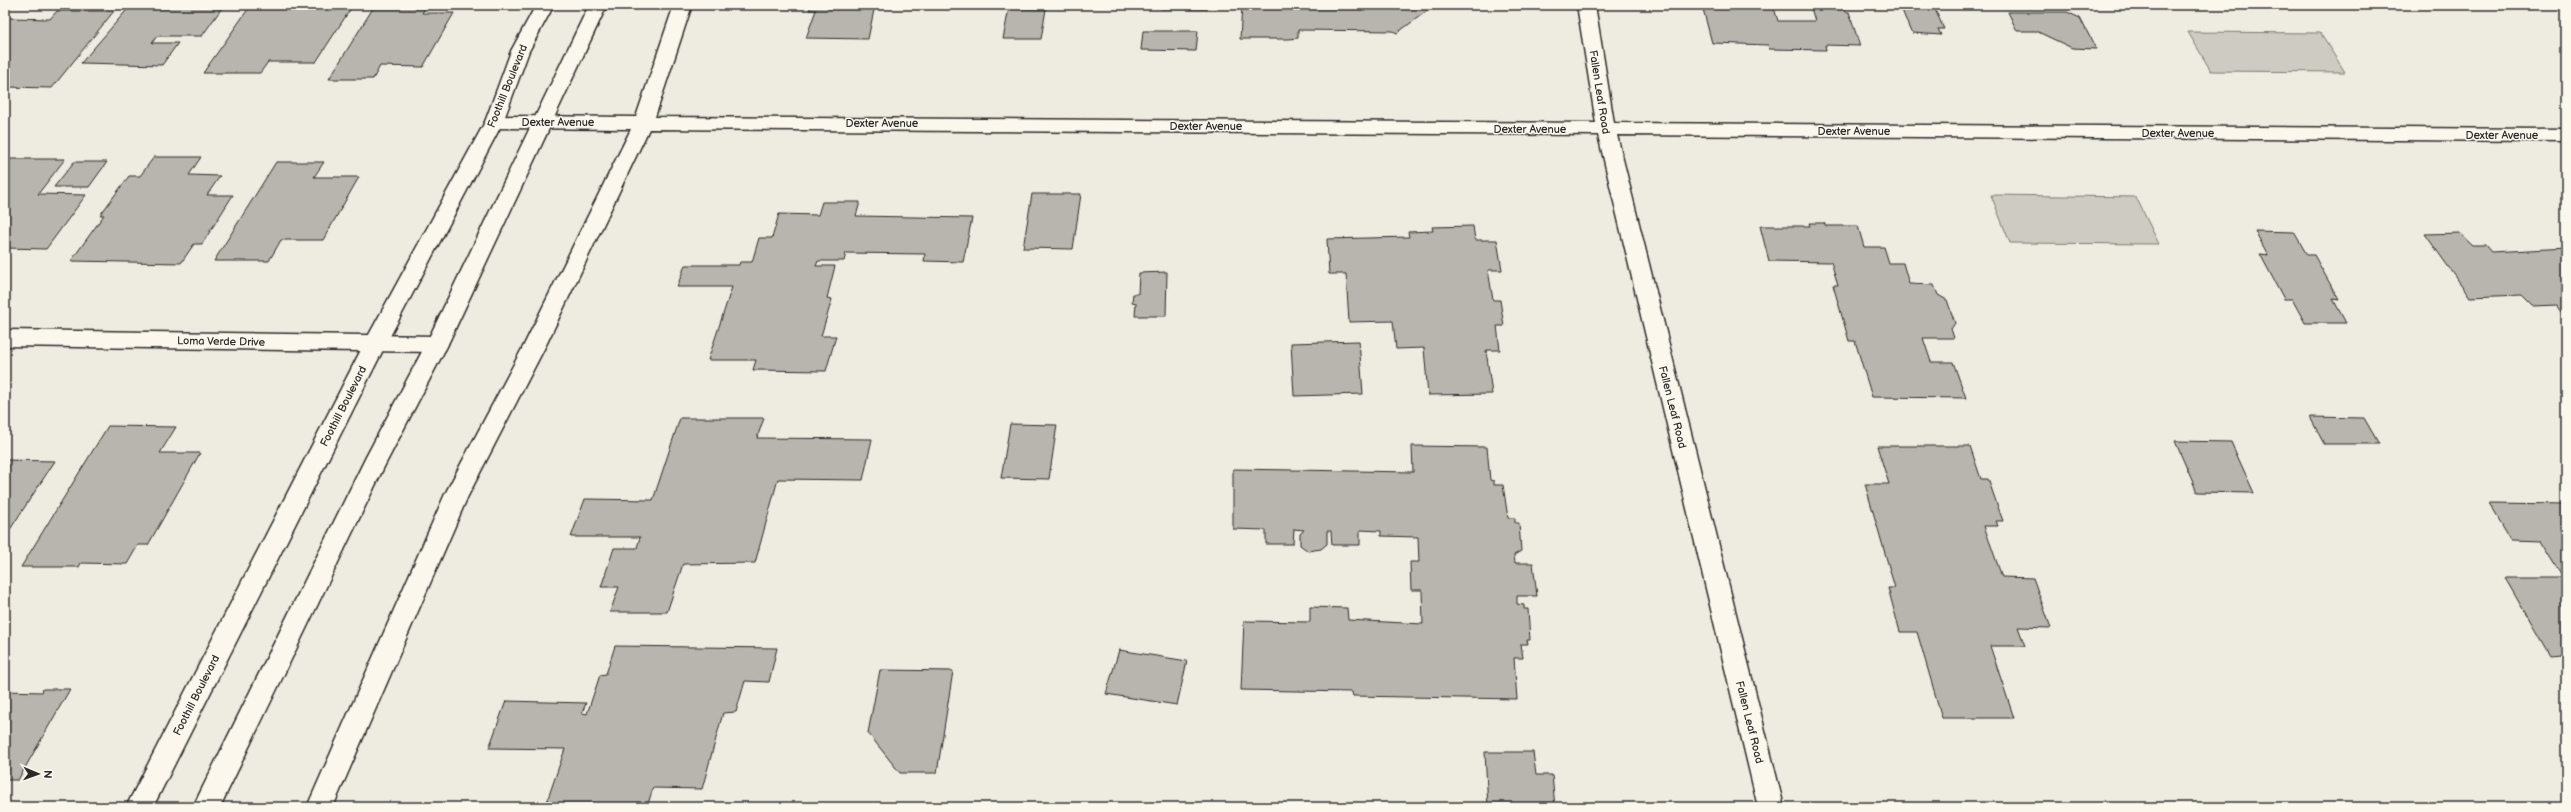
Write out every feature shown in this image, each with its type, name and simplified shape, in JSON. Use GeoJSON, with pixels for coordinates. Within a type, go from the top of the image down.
{"type":"FeatureCollection","features":[{"type":"Feature","properties":{"kind":"street","name":"Foothill Boulevard"},"geometry":{"type":"LineString","coordinates":[[139,807],[376,342],[494,122],[520,51],[544,5]]}},
{"type":"Feature","properties":{"kind":"street"},"geometry":{"type":"LineString","coordinates":[[206,807],[374,464],[436,344],[540,122],[598,5]]}},
{"type":"Feature","properties":{"kind":"street"},"geometry":{"type":"LineString","coordinates":[[320,807],[457,494],[535,344],[644,121],[682,5]]}},
{"type":"Feature","properties":{"kind":"street","name":"Fallen Leaf Road"},"geometry":{"type":"LineString","coordinates":[[1586,5],[1606,129],[1771,807]]}},
{"type":"Feature","properties":{"kind":"street","name":"Dexter Avenue"},"geometry":{"type":"LineString","coordinates":[[494,122],[644,121],[2566,135]]}},
{"type":"Feature","properties":{"kind":"street","name":"Loma Verde Drive"},"geometry":{"type":"LineString","coordinates":[[5,338],[436,344]]}},
{"type":"Feature","properties":{"kind":"shaded area"},"geometry":{"type":"Polygon","coordinates":[[[1162,5],[1218,5],[1217,10],[1161,9],[1162,5]]]}},
{"type":"Feature","properties":{"kind":"shaded area"},"geometry":{"type":"Polygon","coordinates":[[[2188,32],[2320,33],[2345,72],[2211,71],[2188,32]]]}},
{"type":"Feature","properties":{"kind":"shaded area"},"geometry":{"type":"Polygon","coordinates":[[[1991,195],[2136,197],[2159,244],[2010,243],[1991,195]]]}},
{"type":"Feature","properties":{"kind":"building"},"geometry":{"type":"Polygon","coordinates":[[[131,5],[224,5],[202,36],[157,36],[152,43],[178,43],[162,65],[81,63],[131,5]]]}},
{"type":"Feature","properties":{"kind":"building"},"geometry":{"type":"Polygon","coordinates":[[[251,5],[353,5],[316,62],[268,62],[260,73],[203,73],[251,5]]]}},
{"type":"Feature","properties":{"kind":"building"},"geometry":{"type":"Polygon","coordinates":[[[375,5],[427,5],[422,13],[454,13],[423,67],[380,66],[373,79],[329,79],[375,5]]]}},
{"type":"Feature","properties":{"kind":"building"},"geometry":{"type":"Polygon","coordinates":[[[811,5],[875,5],[868,39],[806,38],[816,10],[809,10],[811,5]]]}},
{"type":"Feature","properties":{"kind":"building"},"geometry":{"type":"Polygon","coordinates":[[[1242,5],[1435,5],[1397,33],[1393,31],[1298,30],[1298,38],[1240,39],[1242,5]]]}},
{"type":"Feature","properties":{"kind":"building"},"geometry":{"type":"Polygon","coordinates":[[[1702,5],[1757,5],[1757,8],[1774,8],[1778,21],[1815,21],[1810,5],[1843,5],[1846,12],[1849,12],[1860,46],[1825,45],[1826,50],[1769,49],[1768,45],[1712,43],[1702,5]]]}},
{"type":"Feature","properties":{"kind":"building"},"geometry":{"type":"Polygon","coordinates":[[[1900,5],[1933,5],[1944,29],[1938,29],[1941,35],[1913,33],[1910,30],[1900,5]]]}},
{"type":"Feature","properties":{"kind":"building"},"geometry":{"type":"Polygon","coordinates":[[[1009,8],[1046,9],[1041,39],[1003,39],[1009,8]]]}},
{"type":"Feature","properties":{"kind":"building"},"geometry":{"type":"Polygon","coordinates":[[[57,11],[114,11],[52,88],[5,87],[5,24],[10,18],[50,19],[57,11]]]}},
{"type":"Feature","properties":{"kind":"building"},"geometry":{"type":"Polygon","coordinates":[[[2008,12],[2067,12],[2080,18],[2096,49],[2072,48],[2036,31],[2017,31],[2008,12]]]}},
{"type":"Feature","properties":{"kind":"building"},"geometry":{"type":"Polygon","coordinates":[[[1143,31],[1198,31],[1196,51],[1141,50],[1143,31]]]}},
{"type":"Feature","properties":{"kind":"building"},"geometry":{"type":"Polygon","coordinates":[[[154,157],[201,157],[189,175],[220,176],[207,195],[233,195],[202,244],[194,244],[181,263],[71,261],[104,215],[100,215],[129,176],[140,176],[154,157]]]}},
{"type":"Feature","properties":{"kind":"building"},"geometry":{"type":"Polygon","coordinates":[[[5,159],[65,159],[38,194],[86,195],[46,249],[5,248],[5,159]]]}},
{"type":"Feature","properties":{"kind":"building"},"geometry":{"type":"Polygon","coordinates":[[[74,162],[107,162],[89,187],[54,187],[74,162]]]}},
{"type":"Feature","properties":{"kind":"building"},"geometry":{"type":"Polygon","coordinates":[[[276,162],[324,162],[314,177],[359,177],[323,240],[281,240],[269,261],[214,261],[276,162]]]}},
{"type":"Feature","properties":{"kind":"building"},"geometry":{"type":"Polygon","coordinates":[[[1032,194],[1081,194],[1073,249],[1023,248],[1032,194]]]}},
{"type":"Feature","properties":{"kind":"building"},"geometry":{"type":"Polygon","coordinates":[[[822,202],[860,202],[856,216],[972,218],[963,262],[924,261],[925,254],[846,253],[844,261],[818,261],[816,266],[835,266],[827,298],[832,299],[821,336],[836,336],[826,371],[753,370],[756,360],[708,360],[732,287],[677,287],[685,265],[739,265],[740,262],[752,262],[759,238],[772,238],[779,214],[818,215],[822,202]]]}},
{"type":"Feature","properties":{"kind":"building"},"geometry":{"type":"Polygon","coordinates":[[[1809,223],[1824,223],[1826,226],[1858,226],[1864,247],[1884,247],[1889,263],[1903,263],[1909,284],[1934,285],[1938,295],[1947,300],[1955,323],[1951,329],[1954,338],[1923,338],[1931,362],[1953,362],[1966,398],[1872,397],[1855,341],[1849,341],[1833,285],[1838,285],[1831,262],[1769,261],[1760,226],[1810,226],[1809,223]]]}},
{"type":"Feature","properties":{"kind":"building"},"geometry":{"type":"Polygon","coordinates":[[[1473,226],[1475,240],[1497,240],[1502,270],[1488,270],[1493,300],[1500,300],[1504,326],[1497,326],[1500,350],[1486,350],[1492,394],[1428,395],[1424,348],[1396,349],[1393,321],[1349,322],[1346,274],[1329,274],[1327,239],[1409,237],[1408,232],[1433,231],[1432,227],[1473,226]]]}},
{"type":"Feature","properties":{"kind":"building"},"geometry":{"type":"Polygon","coordinates":[[[2255,231],[2294,232],[2307,255],[2314,255],[2339,300],[2333,299],[2346,323],[2305,323],[2292,299],[2284,299],[2260,254],[2268,255],[2255,231]]]}},
{"type":"Feature","properties":{"kind":"building"},"geometry":{"type":"Polygon","coordinates":[[[2460,233],[2473,245],[2485,245],[2491,252],[2566,248],[2566,319],[2556,305],[2533,306],[2522,295],[2470,297],[2425,234],[2460,233]]]}},
{"type":"Feature","properties":{"kind":"building"},"geometry":{"type":"Polygon","coordinates":[[[1167,272],[1166,316],[1135,316],[1136,303],[1132,302],[1133,294],[1138,294],[1139,273],[1167,272]]]}},
{"type":"Feature","properties":{"kind":"building"},"geometry":{"type":"Polygon","coordinates":[[[1359,341],[1363,394],[1294,396],[1291,343],[1359,341]]]}},
{"type":"Feature","properties":{"kind":"building"},"geometry":{"type":"Polygon","coordinates":[[[2310,417],[2364,418],[2379,444],[2324,444],[2310,417]]]}},
{"type":"Feature","properties":{"kind":"building"},"geometry":{"type":"Polygon","coordinates":[[[680,418],[764,418],[757,438],[872,439],[863,480],[778,479],[755,563],[683,564],[667,612],[610,612],[619,587],[601,587],[614,548],[637,548],[640,537],[571,537],[585,499],[653,500],[680,418]]]}},
{"type":"Feature","properties":{"kind":"building"},"geometry":{"type":"Polygon","coordinates":[[[1010,424],[1057,425],[1049,479],[1001,478],[1010,424]]]}},
{"type":"Feature","properties":{"kind":"building"},"geometry":{"type":"Polygon","coordinates":[[[108,426],[176,427],[160,453],[200,453],[148,545],[138,545],[127,564],[81,563],[79,567],[21,567],[108,426]]]}},
{"type":"Feature","properties":{"kind":"building"},"geometry":{"type":"Polygon","coordinates":[[[2175,441],[2231,442],[2254,493],[2197,492],[2175,441]]]}},
{"type":"Feature","properties":{"kind":"building"},"geometry":{"type":"Polygon","coordinates":[[[1412,446],[1487,447],[1490,480],[1494,481],[1494,485],[1503,485],[1508,518],[1515,518],[1515,523],[1519,523],[1521,551],[1514,555],[1515,563],[1533,563],[1537,596],[1517,596],[1517,604],[1524,605],[1524,609],[1528,609],[1530,640],[1527,640],[1528,644],[1521,644],[1523,658],[1514,658],[1517,699],[1353,696],[1352,692],[1241,690],[1244,621],[1310,622],[1310,607],[1347,608],[1348,620],[1423,624],[1422,590],[1411,590],[1410,562],[1419,562],[1418,537],[1381,536],[1381,531],[1360,530],[1360,545],[1332,545],[1331,531],[1327,531],[1327,544],[1321,549],[1308,551],[1300,545],[1300,534],[1304,530],[1294,529],[1293,544],[1266,544],[1266,530],[1233,529],[1233,469],[1413,472],[1412,446]]]}},
{"type":"Feature","properties":{"kind":"building"},"geometry":{"type":"Polygon","coordinates":[[[1877,446],[1970,446],[1981,479],[1988,479],[2003,521],[1996,521],[1998,526],[1984,526],[2002,577],[2033,578],[2051,628],[2018,627],[2025,646],[1990,646],[2014,718],[1942,718],[1917,632],[1900,632],[1888,588],[1895,588],[1865,484],[1889,484],[1877,446]]]}},
{"type":"Feature","properties":{"kind":"building"},"geometry":{"type":"Polygon","coordinates":[[[5,460],[55,461],[7,534],[5,534],[5,460]]]}},
{"type":"Feature","properties":{"kind":"building"},"geometry":{"type":"Polygon","coordinates":[[[2489,503],[2566,504],[2566,664],[2561,655],[2550,656],[2505,578],[2563,578],[2540,541],[2511,540],[2489,503]]]}},
{"type":"Feature","properties":{"kind":"building"},"geometry":{"type":"Polygon","coordinates":[[[615,646],[777,648],[769,682],[745,681],[736,712],[723,713],[702,789],[653,788],[647,807],[545,807],[565,749],[489,748],[506,701],[586,703],[582,713],[587,714],[600,675],[606,674],[615,646]]]}},
{"type":"Feature","properties":{"kind":"building"},"geometry":{"type":"Polygon","coordinates":[[[1119,650],[1187,661],[1177,705],[1106,694],[1119,650]]]}},
{"type":"Feature","properties":{"kind":"building"},"geometry":{"type":"Polygon","coordinates":[[[880,670],[953,671],[937,773],[900,773],[868,733],[880,670]]]}},
{"type":"Feature","properties":{"kind":"building"},"geometry":{"type":"Polygon","coordinates":[[[43,689],[70,689],[18,780],[5,780],[5,691],[42,692],[43,689]]]}},
{"type":"Feature","properties":{"kind":"building"},"geometry":{"type":"Polygon","coordinates":[[[1485,752],[1533,752],[1536,775],[1552,775],[1555,807],[1488,807],[1485,752]]]}}]}
